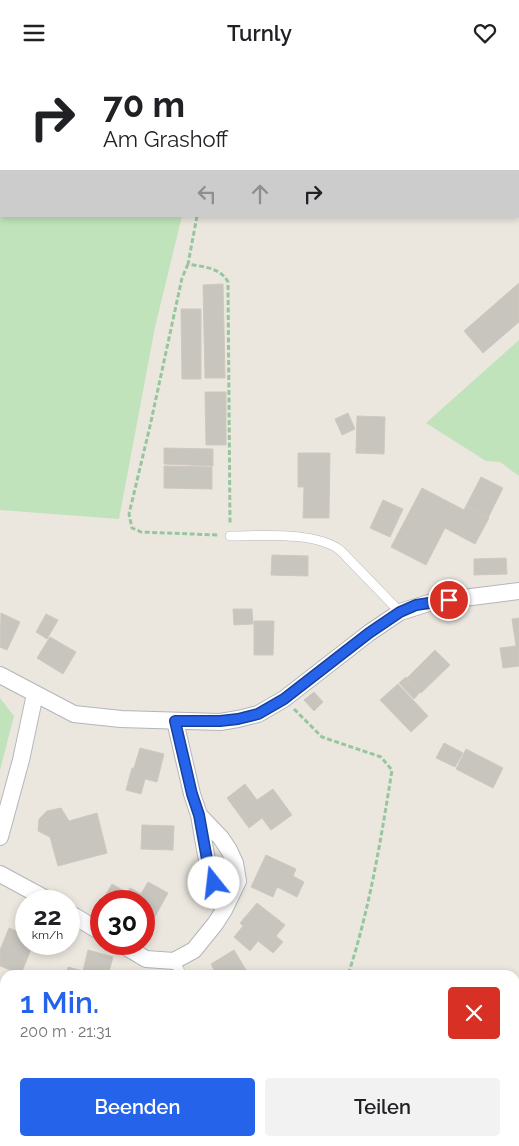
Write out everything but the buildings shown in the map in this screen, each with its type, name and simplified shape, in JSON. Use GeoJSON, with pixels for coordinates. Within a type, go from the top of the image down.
{"type":"FeatureCollection","features":[{"type":"Feature","properties":{"kind":"street"},"geometry":{"type":"LineString","coordinates":[[0,675],[74,714],[121,719],[175,721],[238,719],[258,714],[284,699],[369,633],[400,612],[432,602],[519,591]]}},
{"type":"Feature","properties":{"kind":"street"},"geometry":{"type":"LineString","coordinates":[[0,837],[21,760],[35,695]]}},
{"type":"Feature","properties":{"kind":"street"},"geometry":{"type":"LineString","coordinates":[[175,721],[192,794],[199,815],[208,865],[219,901],[224,910]]}},
{"type":"Feature","properties":{"kind":"street"},"geometry":{"type":"LineString","coordinates":[[139,955],[146,959],[178,968],[215,924],[238,881],[235,863],[222,838],[199,815]]}},
{"type":"Feature","properties":{"kind":"street"},"geometry":{"type":"LineString","coordinates":[[0,874],[30,890]]}},
{"type":"Feature","properties":{"kind":"lane"},"geometry":{"type":"LineString","coordinates":[[230,536],[292,535],[332,544],[400,612]]}},
{"type":"Feature","properties":{"kind":"path"},"geometry":{"type":"LineString","coordinates":[[188,264],[216,270],[224,275],[228,283],[230,536],[140,532],[132,528],[129,514],[182,278],[188,264],[197,217]]}},
{"type":"Feature","properties":{"kind":"path"},"geometry":{"type":"LineString","coordinates":[[284,699],[322,737],[381,757],[392,770],[374,877],[360,940],[350,970]]}},
{"type":"Feature","properties":{"kind":"green space"},"geometry":{"type":"Polygon","coordinates":[[[0,217],[182,217],[155,327],[119,519],[0,510],[0,217]]]}},
{"type":"Feature","properties":{"kind":"green space"},"geometry":{"type":"Polygon","coordinates":[[[519,340],[519,476],[500,462],[486,461],[426,423],[519,340]]]}},
{"type":"Feature","properties":{"kind":"green space"},"geometry":{"type":"Polygon","coordinates":[[[0,698],[14,716],[0,770],[0,698]]]}},
{"type":"Feature","properties":{"kind":"route"},"geometry":{"type":"LineString","coordinates":[[214,883],[208,865],[199,815],[192,794],[175,721],[220,721],[258,714],[284,699],[383,622],[416,605],[449,600]]}}]}
